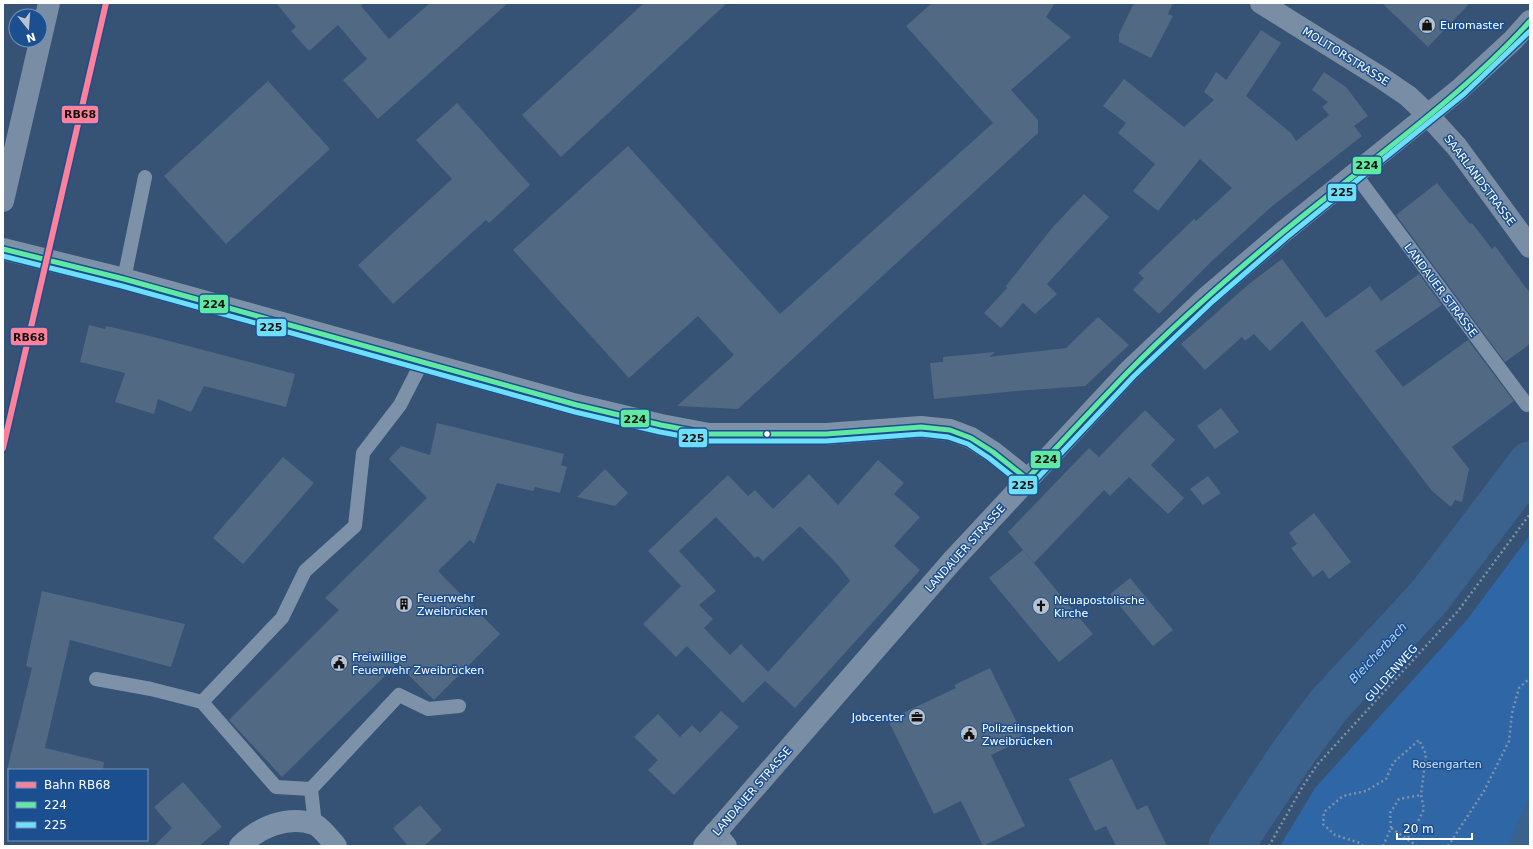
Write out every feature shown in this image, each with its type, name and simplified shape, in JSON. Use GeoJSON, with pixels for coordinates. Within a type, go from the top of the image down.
{"type":"FeatureCollection","features":[{"type":"Feature","properties":{"kind":"main road"},"geometry":{"type":"LineString","coordinates":[[3,201],[49,3]]}},
{"type":"Feature","properties":{"kind":"main road","name":"MOLITORSTRASSE"},"geometry":{"type":"LineString","coordinates":[[1261,3],[1380,77],[1408,96],[1428,115]]}},
{"type":"Feature","properties":{"kind":"main road","name":"LANDAUER STRASSE"},"geometry":{"type":"LineString","coordinates":[[715,842],[953,560],[1129,371],[1208,296],[1283,232],[1476,75],[1513,40],[1530,21]]}},
{"type":"Feature","properties":{"kind":"main road","name":"SAARLANDSTRASSE"},"geometry":{"type":"LineString","coordinates":[[1428,115],[1457,147],[1530,247]]}},
{"type":"Feature","properties":{"kind":"street"},"geometry":{"type":"LineString","coordinates":[[3,249],[124,279],[578,405],[661,425],[709,434],[826,434],[921,427],[950,430],[971,438],[993,452],[1027,479]]}},
{"type":"Feature","properties":{"kind":"street"},"geometry":{"type":"LineString","coordinates":[[240,846],[273,824],[293,820],[315,825],[336,846]]}},
{"type":"Feature","properties":{"kind":"lane","name":"LANDAUER STRASSE"},"geometry":{"type":"LineString","coordinates":[[1355,174],[1527,405]]}},
{"type":"Feature","properties":{"kind":"lane"},"geometry":{"type":"LineString","coordinates":[[124,279],[145,177]]}},
{"type":"Feature","properties":{"kind":"lane"},"geometry":{"type":"LineString","coordinates":[[202,702],[282,618],[305,571],[355,526],[363,453],[400,405],[422,362]]}},
{"type":"Feature","properties":{"kind":"lane"},"geometry":{"type":"LineString","coordinates":[[96,679],[151,689],[202,702],[276,787],[311,789]]}},
{"type":"Feature","properties":{"kind":"lane"},"geometry":{"type":"LineString","coordinates":[[315,825],[311,789],[399,694],[428,709],[459,706]]}},
{"type":"Feature","properties":{"kind":"path","name":"GULDENWEG"},"geometry":{"type":"LineString","coordinates":[[1269,846],[1303,786],[1317,765],[1458,611],[1530,514]]}},
{"type":"Feature","properties":{"kind":"path"},"geometry":{"type":"LineString","coordinates":[[1448,846],[1484,791],[1509,741],[1512,713],[1519,688],[1530,678]]}},
{"type":"Feature","properties":{"kind":"path"},"geometry":{"type":"LineString","coordinates":[[1362,846],[1360,843],[1335,835],[1323,824],[1324,812],[1343,796],[1366,791],[1386,779],[1393,764],[1419,740],[1426,754],[1421,795],[1424,809],[1416,826],[1407,839]]}},
{"type":"Feature","properties":{"kind":"path"},"geometry":{"type":"LineString","coordinates":[[1383,846],[1391,828],[1390,813],[1399,799],[1421,795]]}},
{"type":"Feature","properties":{"kind":"path"},"geometry":{"type":"LineString","coordinates":[[1391,828],[1417,846]]}},
{"type":"Feature","properties":{"kind":"green space","name":"Rosengarten"},"geometry":{"type":"Polygon","coordinates":[[[1530,535],[1530,846],[1280,846],[1315,788],[1466,621],[1530,535]]]}},
{"type":"Feature","properties":{"kind":"shaded area"},"geometry":{"type":"Polygon","coordinates":[[[1530,794],[1530,846],[1508,846],[1530,794]]]}},
{"type":"Feature","properties":{"kind":"building"},"geometry":{"type":"Polygon","coordinates":[[[276,3],[364,3],[361,6],[389,39],[430,3],[508,3],[378,119],[343,80],[367,59],[338,25],[309,51],[291,31],[296,27],[276,3]]]}},
{"type":"Feature","properties":{"kind":"building"},"geometry":{"type":"Polygon","coordinates":[[[644,3],[727,3],[561,157],[522,115],[644,3]]]}},
{"type":"Feature","properties":{"kind":"building"},"geometry":{"type":"Polygon","coordinates":[[[932,3],[1055,3],[1046,17],[1071,37],[1011,90],[1038,120],[1038,133],[738,409],[677,406],[734,355],[698,316],[629,378],[513,250],[628,146],[780,314],[993,123],[906,26],[932,3]]]}},
{"type":"Feature","properties":{"kind":"building"},"geometry":{"type":"Polygon","coordinates":[[[1134,3],[1173,3],[1168,14],[1173,16],[1151,58],[1119,42],[1119,34],[1134,3]]]}},
{"type":"Feature","properties":{"kind":"building","name":"Euromaster"},"geometry":{"type":"Polygon","coordinates":[[[1382,3],[1470,3],[1428,47],[1382,3]]]}},
{"type":"Feature","properties":{"kind":"building"},"geometry":{"type":"Polygon","coordinates":[[[1261,30],[1281,43],[1246,96],[1291,133],[1296,141],[1329,115],[1322,107],[1328,102],[1312,90],[1324,72],[1346,87],[1368,116],[1354,126],[1362,136],[1270,208],[1213,260],[1159,314],[1133,290],[1144,278],[1138,273],[1194,219],[1196,221],[1232,188],[1200,159],[1158,211],[1133,191],[1155,164],[1118,133],[1126,123],[1103,106],[1124,79],[1184,127],[1214,100],[1204,92],[1216,72],[1226,80],[1261,30]]]}},
{"type":"Feature","properties":{"kind":"building"},"geometry":{"type":"Polygon","coordinates":[[[268,81],[330,149],[226,244],[164,176],[268,81]]]}},
{"type":"Feature","properties":{"kind":"building"},"geometry":{"type":"Polygon","coordinates":[[[457,103],[530,185],[489,223],[486,220],[393,304],[358,265],[452,179],[416,140],[457,103]]]}},
{"type":"Feature","properties":{"kind":"building"},"geometry":{"type":"Polygon","coordinates":[[[1437,183],[1470,224],[1472,223],[1492,249],[1495,246],[1530,293],[1530,344],[1505,362],[1396,215],[1437,183]]]}},
{"type":"Feature","properties":{"kind":"building"},"geometry":{"type":"Polygon","coordinates":[[[1084,194],[1109,217],[1047,284],[1057,294],[1035,314],[1023,303],[1001,328],[984,313],[1007,288],[1006,286],[1052,228],[1084,194]]]}},
{"type":"Feature","properties":{"kind":"building"},"geometry":{"type":"Polygon","coordinates":[[[1282,259],[1326,318],[1370,286],[1381,301],[1419,274],[1442,305],[1375,351],[1403,387],[1468,340],[1514,401],[1452,447],[1469,469],[1462,502],[1455,500],[1451,507],[1432,491],[1302,321],[1270,351],[1254,334],[1245,341],[1242,337],[1205,370],[1181,344],[1249,284],[1282,259]]]}},
{"type":"Feature","properties":{"kind":"building"},"geometry":{"type":"Polygon","coordinates":[[[1098,317],[1129,345],[1085,386],[934,399],[930,363],[943,362],[943,357],[995,352],[989,357],[1066,348],[1098,317]]]}},
{"type":"Feature","properties":{"kind":"building"},"geometry":{"type":"Polygon","coordinates":[[[89,325],[105,329],[106,326],[150,336],[295,374],[286,407],[204,386],[191,412],[158,399],[154,414],[115,402],[125,373],[80,362],[89,325]]]}},
{"type":"Feature","properties":{"kind":"building"},"geometry":{"type":"Polygon","coordinates":[[[1221,408],[1239,432],[1215,449],[1197,426],[1221,408]]]}},
{"type":"Feature","properties":{"kind":"building"},"geometry":{"type":"Polygon","coordinates":[[[1145,410],[1175,440],[1151,465],[1184,498],[1168,514],[1129,477],[1110,496],[1104,490],[1034,563],[1008,532],[1089,448],[1099,457],[1145,410]]]}},
{"type":"Feature","properties":{"kind":"building"},"geometry":{"type":"Polygon","coordinates":[[[437,423],[564,454],[561,465],[567,467],[560,493],[535,487],[533,491],[497,483],[474,544],[470,540],[438,571],[500,634],[434,700],[397,664],[282,777],[229,720],[339,610],[325,598],[427,498],[389,459],[401,446],[430,455],[437,423]]]}},
{"type":"Feature","properties":{"kind":"building"},"geometry":{"type":"Polygon","coordinates":[[[283,457],[314,483],[243,564],[213,538],[283,457]]]}},
{"type":"Feature","properties":{"kind":"building"},"geometry":{"type":"Polygon","coordinates":[[[878,460],[904,483],[894,494],[920,517],[894,546],[920,570],[795,708],[765,681],[743,703],[687,646],[676,657],[643,624],[681,586],[648,551],[728,475],[748,496],[755,490],[773,509],[809,474],[838,505],[878,460]],[[716,517],[679,551],[716,591],[699,605],[713,619],[704,628],[730,655],[741,644],[768,672],[850,581],[838,565],[800,526],[763,561],[758,556],[755,558],[716,517]]]}},
{"type":"Feature","properties":{"kind":"building"},"geometry":{"type":"Polygon","coordinates":[[[605,469],[628,493],[615,506],[577,497],[605,469]]]}},
{"type":"Feature","properties":{"kind":"building"},"geometry":{"type":"Polygon","coordinates":[[[1208,476],[1221,493],[1203,505],[1190,489],[1208,476]]]}},
{"type":"Feature","properties":{"kind":"building"},"geometry":{"type":"Polygon","coordinates":[[[1314,513],[1351,562],[1329,579],[1323,570],[1313,577],[1291,548],[1297,544],[1289,533],[1314,513]]]}},
{"type":"Feature","properties":{"kind":"building","name":"Neuapostolische Kirche"},"geometry":{"type":"Polygon","coordinates":[[[1023,550],[1093,634],[1059,662],[989,578],[1023,550]]]}},
{"type":"Feature","properties":{"kind":"building"},"geometry":{"type":"Polygon","coordinates":[[[1130,578],[1173,630],[1153,646],[1110,594],[1130,578]]]}},
{"type":"Feature","properties":{"kind":"building"},"geometry":{"type":"Polygon","coordinates":[[[42,591],[185,624],[171,667],[70,640],[45,748],[104,762],[103,769],[7,770],[32,668],[26,666],[42,591]]]}},
{"type":"Feature","properties":{"kind":"building"},"geometry":{"type":"Polygon","coordinates":[[[990,668],[1025,739],[991,755],[1025,826],[983,846],[961,801],[934,814],[888,720],[956,688],[954,685],[990,668]]]}},
{"type":"Feature","properties":{"kind":"building"},"geometry":{"type":"Polygon","coordinates":[[[721,711],[739,727],[674,795],[648,770],[658,760],[634,737],[658,714],[680,737],[692,725],[700,733],[721,711]]]}},
{"type":"Feature","properties":{"kind":"building"},"geometry":{"type":"Polygon","coordinates":[[[1112,759],[1137,810],[1147,805],[1167,846],[1116,846],[1106,826],[1095,831],[1069,779],[1112,759]]]}},
{"type":"Feature","properties":{"kind":"building"},"geometry":{"type":"Polygon","coordinates":[[[183,782],[222,827],[199,846],[154,846],[172,828],[154,807],[183,782]]]}},
{"type":"Feature","properties":{"kind":"building"},"geometry":{"type":"Polygon","coordinates":[[[420,805],[442,830],[424,846],[408,846],[393,828],[420,805]]]}},
{"type":"Feature","properties":{"kind":"waterway","name":"Bleicherbach"},"geometry":{"type":"LineString","coordinates":[[1231,846],[1293,753],[1328,706],[1429,597],[1530,464]]}},
{"type":"Feature","properties":{"kind":"rail line","name":"RB68"},"geometry":{"type":"LineString","coordinates":[[3,448],[106,3]]}},
{"type":"Feature","properties":{"kind":"transit line","name":"224"},"geometry":{"type":"LineString","coordinates":[[3,249],[124,279],[577,405],[661,425],[709,434],[826,434],[921,427],[950,430],[971,438],[993,452],[1027,479],[1128,372],[1185,317],[1283,232],[1442,105],[1473,78],[1530,21]]}},
{"type":"Feature","properties":{"kind":"transit line","name":"225"},"geometry":{"type":"LineString","coordinates":[[3,256],[122,286],[575,412],[660,432],[709,441],[826,441],[921,434],[948,437],[968,444],[989,458],[1023,485],[1028,486],[1032,484],[1134,376],[1213,301],[1287,237],[1464,94],[1530,31]]}},
{"type":"Feature","properties":{"kind":"place","name":"Euromaster"},"geometry":{"type":"Point","coordinates":[1427,25]}},
{"type":"Feature","properties":{"kind":"place","name":"Feuerwehr Zweibrücken"},"geometry":{"type":"Point","coordinates":[404,604]}},
{"type":"Feature","properties":{"kind":"place","name":"Neuapostolische Kirche"},"geometry":{"type":"Point","coordinates":[1041,606]}},
{"type":"Feature","properties":{"kind":"place","name":"Freiwillige Feuerwehr Zweibrücken"},"geometry":{"type":"Point","coordinates":[339,663]}},
{"type":"Feature","properties":{"kind":"place","name":"Jobcenter"},"geometry":{"type":"Point","coordinates":[917,717]}},
{"type":"Feature","properties":{"kind":"place","name":"Polizeiinspektion Zweibrücken"},"geometry":{"type":"Point","coordinates":[969,734]}}]}
